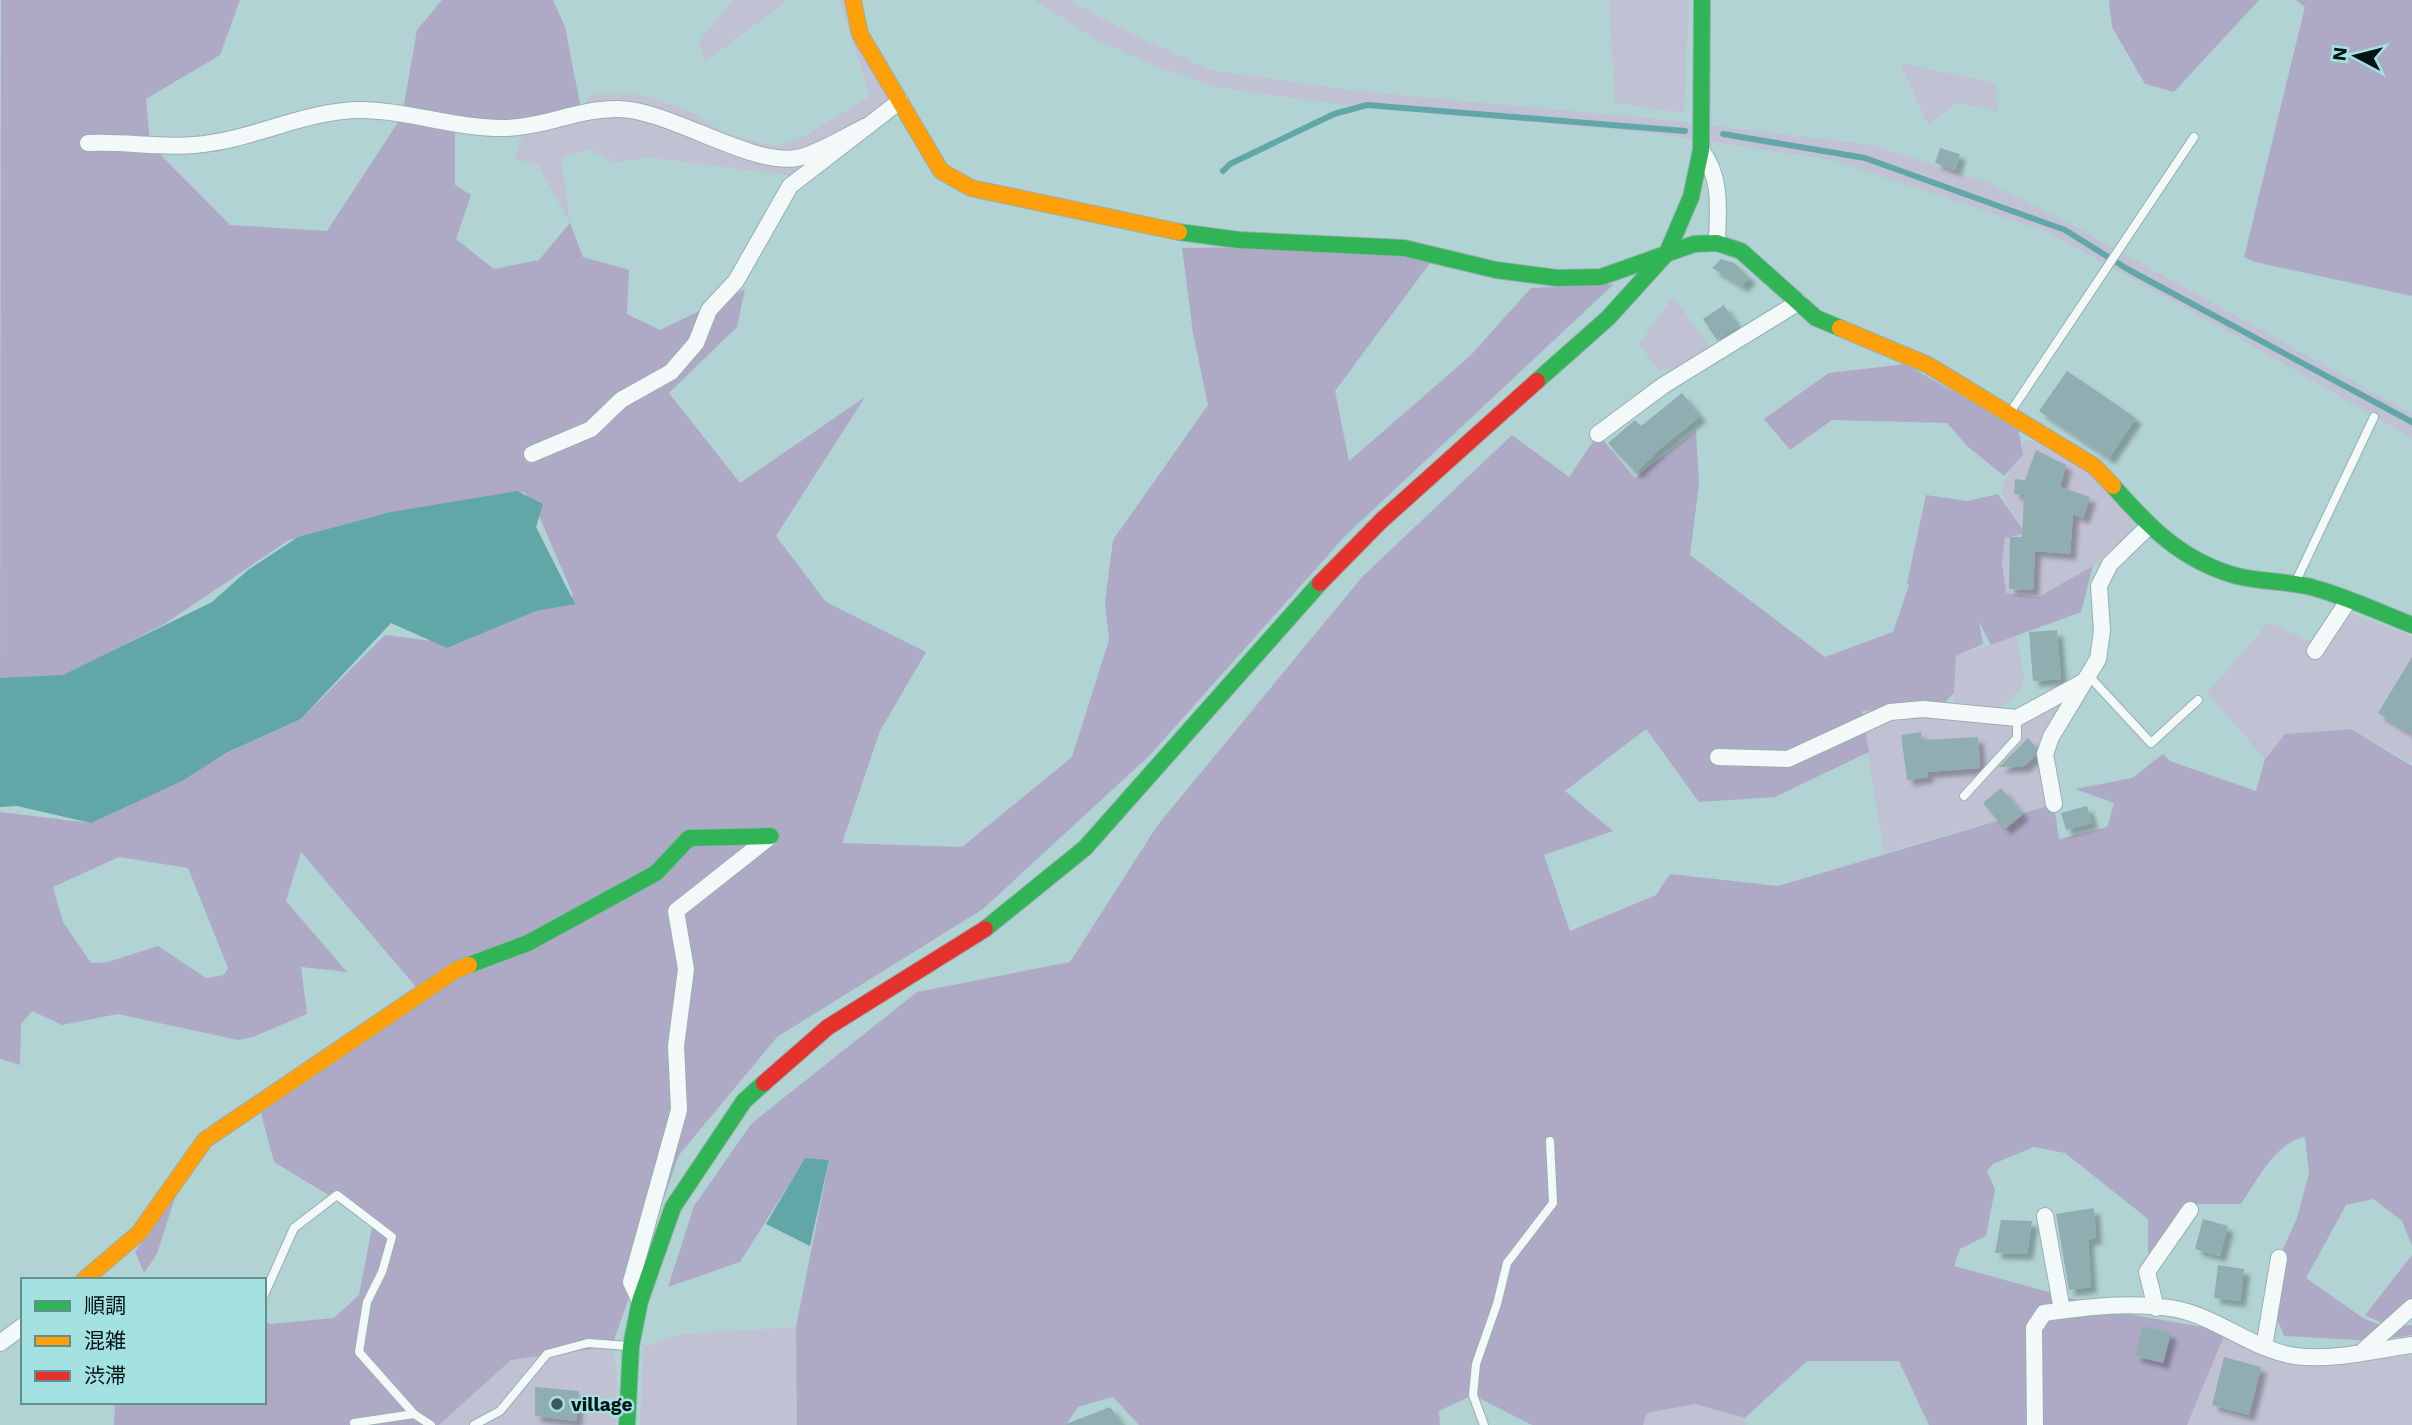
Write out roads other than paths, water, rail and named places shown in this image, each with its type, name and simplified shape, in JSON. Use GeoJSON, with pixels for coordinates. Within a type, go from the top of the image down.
{"type":"FeatureCollection","features":[{"type":"Feature","properties":{"kind":"street"},"geometry":{"type":"LineString","coordinates":[[853,0],[860,34],[941,171],[971,188],[1154,229],[1240,240],[1404,248],[1496,270],[1557,278],[1601,277],[1694,244],[1717,243],[1741,251],[1816,318],[1928,365],[2094,466],[2156,534],[2208,567],[2240,577],[2295,583],[2412,625]]}},
{"type":"Feature","properties":{"kind":"street"},"geometry":{"type":"LineString","coordinates":[[626,1425],[631,1346],[640,1301],[673,1207],[744,1101],[828,1027],[987,928],[1085,848],[1305,598],[1382,520],[1608,318],[1667,253],[1691,197],[1701,150],[1702,0]]}},
{"type":"Feature","properties":{"kind":"street"},"geometry":{"type":"LineString","coordinates":[[531,454],[591,429],[621,400],[671,372],[696,343],[709,310],[736,281],[790,186],[900,101]]}},
{"type":"Feature","properties":{"kind":"street"},"geometry":{"type":"LineString","coordinates":[[88,143],[194,145],[245,136],[331,111],[362,110],[503,128],[539,126],[568,116],[620,109],[654,116],[690,131],[768,155],[797,158],[869,125]]}},
{"type":"Feature","properties":{"kind":"street"},"geometry":{"type":"LineString","coordinates":[[1701,150],[1713,166],[1718,199],[1717,243]]}},
{"type":"Feature","properties":{"kind":"street"},"geometry":{"type":"LineString","coordinates":[[1598,434],[1664,385],[1799,302]]}},
{"type":"Feature","properties":{"kind":"street"},"geometry":{"type":"LineString","coordinates":[[2054,804],[2045,754],[2051,737],[2098,659],[2102,631],[2099,586],[2110,564],[2149,526]]}},
{"type":"Feature","properties":{"kind":"street"},"geometry":{"type":"LineString","coordinates":[[2315,651],[2348,601]]}},
{"type":"Feature","properties":{"kind":"street"},"geometry":{"type":"LineString","coordinates":[[1718,757],[1788,759],[1890,712],[1923,709],[2017,718],[2086,678]]}},
{"type":"Feature","properties":{"kind":"street"},"geometry":{"type":"LineString","coordinates":[[86,1278],[139,1233],[205,1140],[456,970],[528,943],[656,873],[689,838],[771,836],[676,911],[686,969],[676,1046],[679,1110],[631,1282],[640,1301]]}},
{"type":"Feature","properties":{"kind":"street"},"geometry":{"type":"LineString","coordinates":[[2156,1308],[2147,1272],[2190,1210]]}},
{"type":"Feature","properties":{"kind":"street"},"geometry":{"type":"LineString","coordinates":[[2045,1216],[2063,1310]]}},
{"type":"Feature","properties":{"kind":"street"},"geometry":{"type":"LineString","coordinates":[[2264,1347],[2279,1258]]}},
{"type":"Feature","properties":{"kind":"street"},"geometry":{"type":"LineString","coordinates":[[2035,1425],[2034,1328],[2044,1313],[2106,1305],[2178,1310],[2264,1347],[2295,1356],[2412,1345]]}},
{"type":"Feature","properties":{"kind":"street"},"geometry":{"type":"LineString","coordinates":[[2363,1351],[2412,1307]]}},
{"type":"Feature","properties":{"kind":"street"},"geometry":{"type":"LineString","coordinates":[[0,1343],[21,1327]]}},
{"type":"Feature","properties":{"kind":"lane"},"geometry":{"type":"LineString","coordinates":[[2009,414],[2194,137]]}},
{"type":"Feature","properties":{"kind":"lane"},"geometry":{"type":"LineString","coordinates":[[2295,583],[2374,417]]}},
{"type":"Feature","properties":{"kind":"lane"},"geometry":{"type":"LineString","coordinates":[[2086,678],[2151,743],[2198,700]]}},
{"type":"Feature","properties":{"kind":"lane"},"geometry":{"type":"LineString","coordinates":[[1964,796],[2017,738],[2017,718]]}},
{"type":"Feature","properties":{"kind":"lane"},"geometry":{"type":"LineString","coordinates":[[1484,1425],[1474,1395],[1476,1364],[1497,1304],[1507,1263],[1553,1203],[1550,1141]]}},
{"type":"Feature","properties":{"kind":"lane"},"geometry":{"type":"LineString","coordinates":[[266,1291],[294,1228],[337,1195],[393,1237],[382,1272],[367,1303],[359,1352],[414,1414],[431,1425]]}},
{"type":"Feature","properties":{"kind":"lane"},"geometry":{"type":"LineString","coordinates":[[474,1425],[500,1411],[547,1354],[588,1343],[631,1346]]}},
{"type":"Feature","properties":{"kind":"lane"},"geometry":{"type":"LineString","coordinates":[[354,1423],[414,1414]]}},
{"type":"Feature","properties":{"kind":"water"},"geometry":{"type":"Polygon","coordinates":[[[517,491],[543,504],[536,527],[575,604],[536,611],[447,648],[391,623],[301,719],[226,753],[182,781],[91,823],[17,806],[0,807],[0,678],[63,675],[212,602],[248,570],[298,537],[391,512],[517,491]]]}},
{"type":"Feature","properties":{"kind":"water"},"geometry":{"type":"Polygon","coordinates":[[[805,1158],[829,1160],[810,1246],[766,1224],[805,1158]]]}},
{"type":"Feature","properties":{"kind":"waterway"},"geometry":{"type":"LineString","coordinates":[[1223,171],[1230,164],[1334,114],[1367,105],[1685,131]]}},
{"type":"Feature","properties":{"kind":"waterway"},"geometry":{"type":"LineString","coordinates":[[1723,134],[1865,158],[2065,230],[2129,270],[2412,422]]}},
{"type":"Feature","properties":{"kind":"place","name":"village"},"geometry":{"type":"Point","coordinates":[557,1404]}}]}
